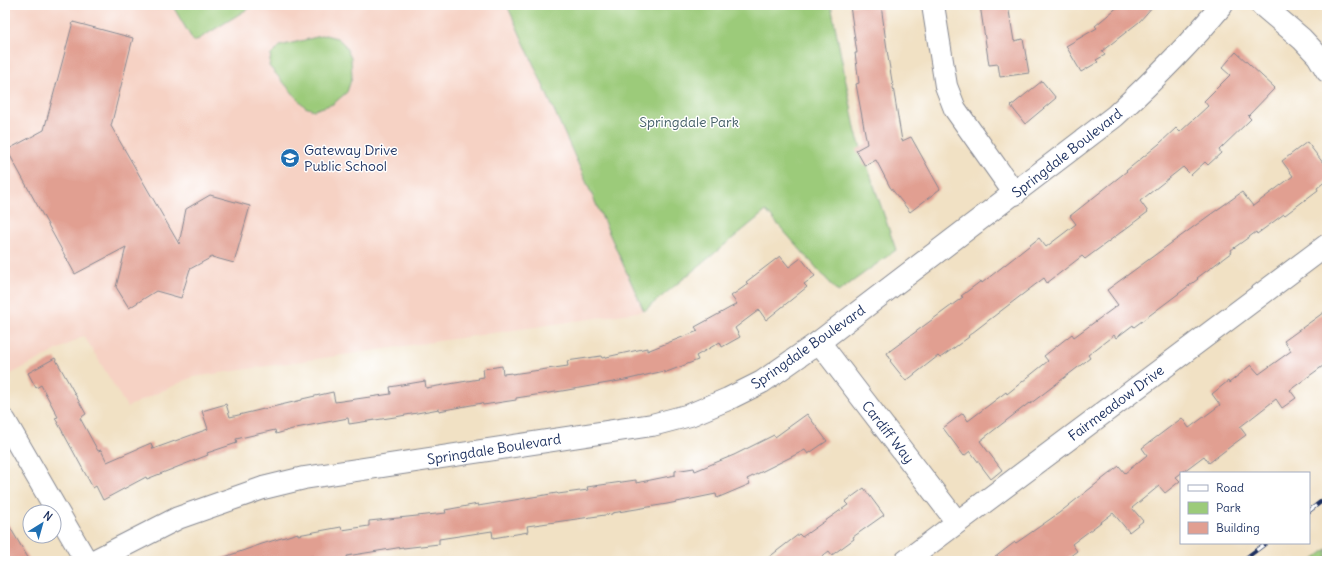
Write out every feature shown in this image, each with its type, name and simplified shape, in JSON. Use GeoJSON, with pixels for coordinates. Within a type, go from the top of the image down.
{"type":"FeatureCollection","features":[{"type":"Feature","properties":{"kind":"street"},"geometry":{"type":"LineString","coordinates":[[933,5],[946,86],[955,109],[1015,194]]}},
{"type":"Feature","properties":{"kind":"street","name":"Springdale Boulevard"},"geometry":{"type":"LineString","coordinates":[[94,561],[178,518],[263,488],[304,478],[652,425],[690,415],[728,400],[762,382],[819,342],[1015,194],[1115,116],[1154,80],[1206,25],[1222,5]]}},
{"type":"Feature","properties":{"kind":"street"},"geometry":{"type":"LineString","coordinates":[[1262,5],[1302,39],[1318,56],[1327,70]]}},
{"type":"Feature","properties":{"kind":"street","name":"Fairmeadow Drive"},"geometry":{"type":"LineString","coordinates":[[906,561],[1327,245]]}},
{"type":"Feature","properties":{"kind":"street","name":"Cardiff Way"},"geometry":{"type":"LineString","coordinates":[[819,342],[957,522]]}},
{"type":"Feature","properties":{"kind":"street"},"geometry":{"type":"LineString","coordinates":[[5,421],[86,561]]}},
{"type":"Feature","properties":{"kind":"shaded area","name":"Gateway Drive Public School"},"geometry":{"type":"Polygon","coordinates":[[[5,5],[507,5],[644,311],[193,377],[127,407],[84,336],[9,375],[5,368],[5,5]]]}},
{"type":"Feature","properties":{"kind":"green space"},"geometry":{"type":"Polygon","coordinates":[[[172,5],[254,5],[194,42],[172,5]]]}},
{"type":"Feature","properties":{"kind":"green space","name":"Springdale Park"},"geometry":{"type":"Polygon","coordinates":[[[507,5],[831,5],[856,133],[896,250],[838,292],[766,211],[644,311],[507,5]]]}},
{"type":"Feature","properties":{"kind":"green space"},"geometry":{"type":"Polygon","coordinates":[[[325,35],[337,38],[344,44],[351,58],[352,77],[347,92],[333,104],[314,110],[305,107],[269,66],[271,55],[280,46],[325,35]]]}},
{"type":"Feature","properties":{"kind":"green space"},"geometry":{"type":"Polygon","coordinates":[[[1327,549],[1327,561],[1312,561],[1327,549]]]}},
{"type":"Feature","properties":{"kind":"building"},"geometry":{"type":"Polygon","coordinates":[[[881,5],[902,141],[911,137],[940,189],[910,212],[890,187],[876,160],[865,166],[856,150],[867,144],[856,84],[859,83],[855,53],[857,53],[850,6],[881,5]]]}},
{"type":"Feature","properties":{"kind":"building"},"geometry":{"type":"Polygon","coordinates":[[[980,5],[1008,5],[1014,41],[1023,39],[1029,73],[1000,77],[998,64],[989,65],[980,5]]]}},
{"type":"Feature","properties":{"kind":"building"},"geometry":{"type":"Polygon","coordinates":[[[1120,5],[1154,5],[1139,22],[1102,51],[1105,55],[1096,60],[1098,62],[1081,72],[1066,46],[1097,28],[1095,26],[1120,5]]]}},
{"type":"Feature","properties":{"kind":"building"},"geometry":{"type":"Polygon","coordinates":[[[73,22],[133,38],[111,126],[179,244],[186,209],[210,195],[250,206],[234,263],[212,257],[190,269],[181,298],[156,291],[129,308],[116,287],[126,247],[75,274],[7,150],[44,130],[73,22]]]}},
{"type":"Feature","properties":{"kind":"building"},"geometry":{"type":"Polygon","coordinates":[[[1236,52],[1275,88],[1248,116],[1251,119],[1219,150],[1221,153],[1208,165],[1205,162],[1191,175],[1183,167],[1140,201],[1148,212],[1085,259],[1082,256],[1047,283],[1044,278],[968,336],[969,337],[940,358],[938,356],[906,381],[890,361],[891,360],[887,353],[963,297],[961,296],[981,281],[982,283],[1039,238],[1046,247],[1076,224],[1070,216],[1127,171],[1176,128],[1180,132],[1208,106],[1204,101],[1230,75],[1222,68],[1236,52]]]}},
{"type":"Feature","properties":{"kind":"building"},"geometry":{"type":"Polygon","coordinates":[[[1042,81],[1056,98],[1025,124],[1011,106],[1042,81]]]}},
{"type":"Feature","properties":{"kind":"building"},"geometry":{"type":"Polygon","coordinates":[[[1307,142],[1327,168],[1327,180],[1317,188],[1318,190],[1285,215],[1284,214],[1257,234],[1256,232],[1231,250],[1232,252],[1197,278],[1198,279],[1134,327],[1133,325],[1116,338],[1114,335],[1088,355],[1090,358],[980,441],[1002,470],[991,479],[970,451],[964,456],[943,428],[963,413],[968,421],[1006,392],[1007,394],[1048,361],[1044,356],[1072,334],[1074,337],[1118,305],[1107,290],[1207,217],[1242,192],[1253,206],[1293,176],[1282,161],[1307,142]]]}},
{"type":"Feature","properties":{"kind":"building"},"geometry":{"type":"Polygon","coordinates":[[[780,256],[789,267],[801,258],[815,276],[804,284],[807,287],[766,320],[759,310],[735,328],[740,337],[722,347],[720,342],[696,356],[698,360],[664,373],[664,371],[625,380],[483,405],[482,403],[439,411],[439,409],[349,424],[348,418],[296,428],[276,434],[275,430],[236,439],[237,443],[207,453],[208,455],[147,479],[146,477],[103,500],[96,486],[93,488],[55,418],[58,417],[41,385],[36,388],[28,373],[55,358],[86,414],[80,418],[98,451],[101,450],[107,462],[151,443],[153,449],[208,429],[202,411],[226,404],[230,417],[333,392],[335,402],[391,394],[390,387],[425,381],[426,388],[479,379],[478,378],[484,377],[483,369],[502,366],[503,374],[512,374],[568,366],[567,361],[601,356],[602,358],[647,348],[647,351],[698,331],[695,327],[737,304],[731,296],[748,284],[746,282],[780,256]]]}},
{"type":"Feature","properties":{"kind":"building"},"geometry":{"type":"Polygon","coordinates":[[[1327,310],[1327,363],[1290,390],[1296,398],[1282,408],[1276,399],[1240,427],[1246,435],[1209,463],[1204,456],[1183,472],[1180,472],[1180,474],[1176,477],[1180,481],[1165,493],[1159,486],[1132,508],[1143,521],[1129,532],[1113,513],[1072,544],[1077,551],[1064,561],[990,561],[1015,542],[1016,543],[1059,513],[1119,466],[1125,473],[1147,455],[1142,448],[1182,418],[1189,428],[1220,405],[1212,394],[1228,381],[1229,383],[1251,365],[1259,374],[1291,351],[1284,341],[1327,310]]]}},
{"type":"Feature","properties":{"kind":"building"},"geometry":{"type":"Polygon","coordinates":[[[807,414],[827,441],[808,454],[805,450],[747,479],[750,484],[717,498],[716,494],[612,514],[527,526],[528,532],[493,538],[492,531],[439,539],[439,544],[403,547],[347,556],[348,561],[313,561],[312,556],[294,561],[220,561],[219,559],[298,533],[298,535],[341,527],[342,530],[369,526],[369,521],[446,513],[445,510],[478,504],[478,506],[557,493],[588,490],[587,487],[636,480],[636,483],[675,475],[675,471],[694,468],[695,471],[734,455],[774,435],[775,437],[807,414]]]}},
{"type":"Feature","properties":{"kind":"building"},"geometry":{"type":"Polygon","coordinates":[[[864,488],[884,515],[853,537],[854,539],[832,555],[829,551],[816,561],[764,561],[799,534],[802,537],[848,505],[845,502],[864,488]]]}},
{"type":"Feature","properties":{"kind":"building"},"geometry":{"type":"Polygon","coordinates":[[[5,519],[30,561],[5,561],[5,519]]]}},
{"type":"Feature","properties":{"kind":"railway"},"geometry":{"type":"LineString","coordinates":[[1310,510],[1327,497]]}},
{"type":"Feature","properties":{"kind":"railway"},"geometry":{"type":"LineString","coordinates":[[1242,561],[1265,544]]}},
{"type":"Feature","properties":{"kind":"place","name":"Gateway Drive Public School"},"geometry":{"type":"Point","coordinates":[290,158]}}]}
